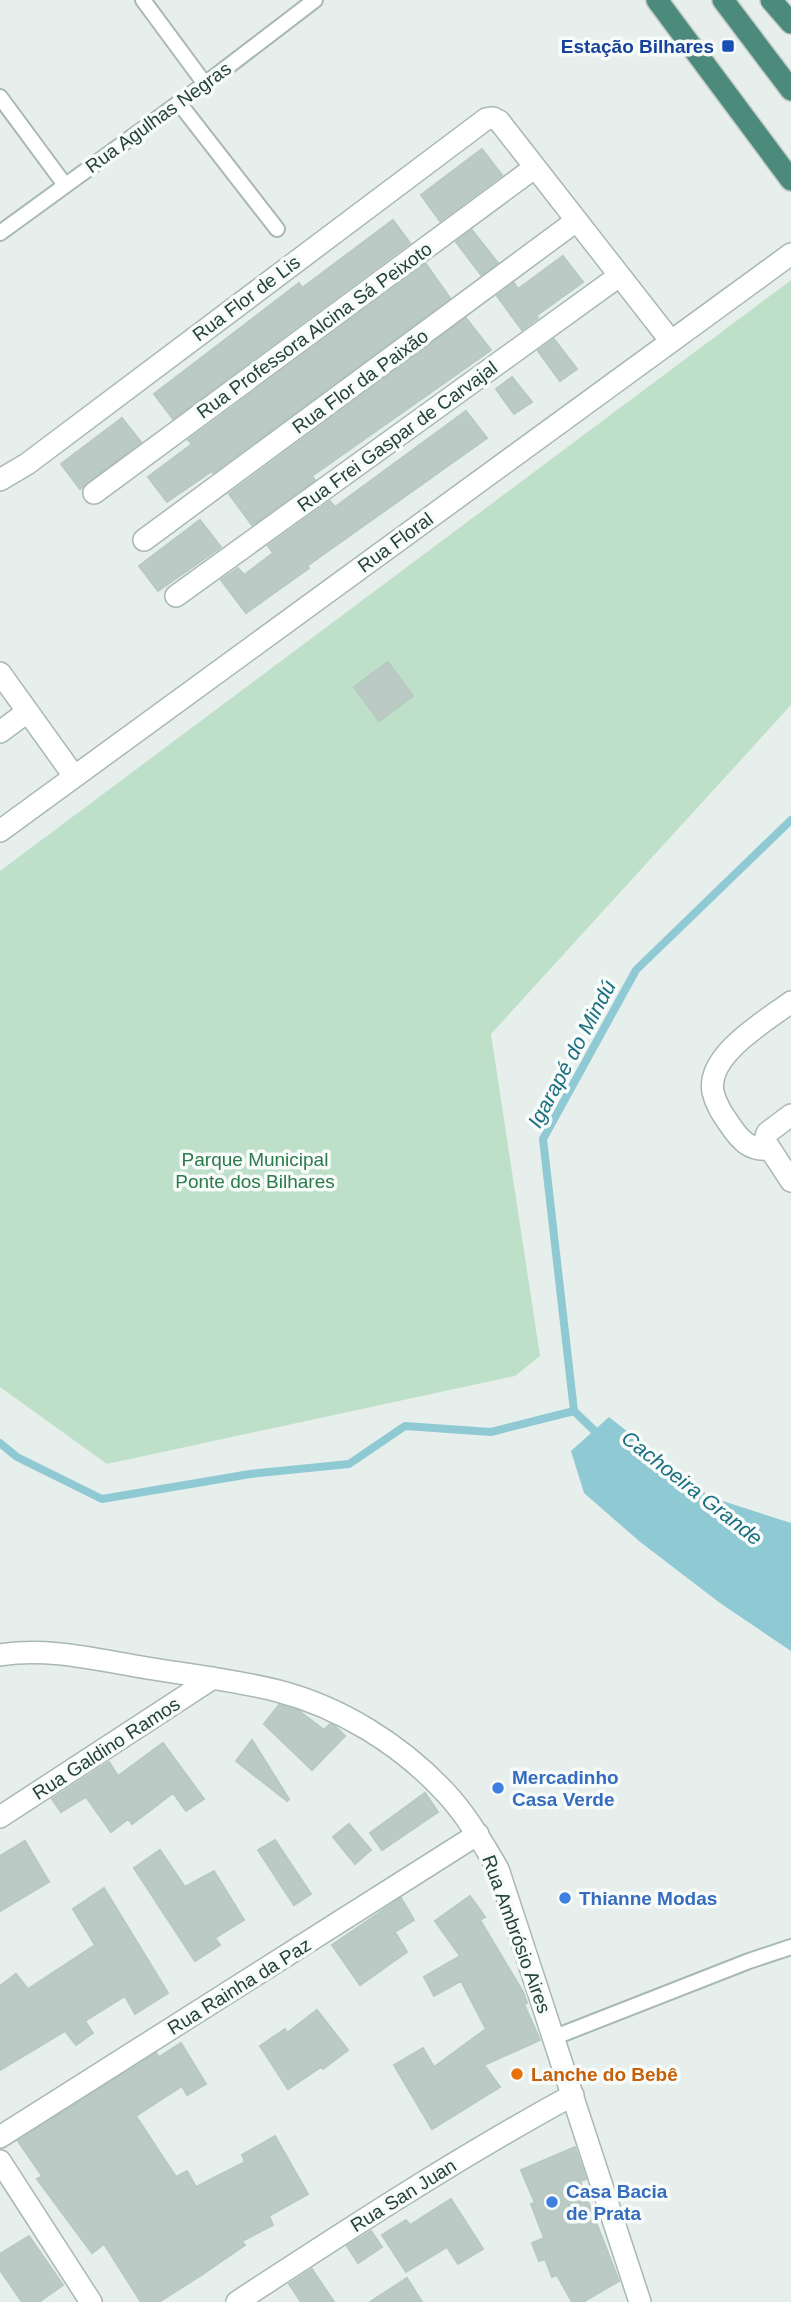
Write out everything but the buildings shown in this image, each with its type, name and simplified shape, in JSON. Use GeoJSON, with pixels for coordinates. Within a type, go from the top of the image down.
{"type":"FeatureCollection","features":[{"type":"Feature","properties":{"kind":"highway"},"geometry":{"type":"LineString","coordinates":[[657,0],[791,180]]}},
{"type":"Feature","properties":{"kind":"highway"},"geometry":{"type":"LineString","coordinates":[[723,0],[791,90]]}},
{"type":"Feature","properties":{"kind":"highway"},"geometry":{"type":"LineString","coordinates":[[771,0],[791,23]]}},
{"type":"Feature","properties":{"kind":"street","name":"Rua Flor de Lis"},"geometry":{"type":"LineString","coordinates":[[0,480],[27,464],[478,123],[493,118],[499,121],[534,168]]}},
{"type":"Feature","properties":{"kind":"street"},"geometry":{"type":"LineString","coordinates":[[534,168],[670,340]]}},
{"type":"Feature","properties":{"kind":"street","name":"Rua Professora Alcina Sá Peixoto"},"geometry":{"type":"LineString","coordinates":[[94,493],[534,168]]}},
{"type":"Feature","properties":{"kind":"street","name":"Rua Flor da Paixão"},"geometry":{"type":"LineString","coordinates":[[144,540],[576,221]]}},
{"type":"Feature","properties":{"kind":"street","name":"Rua Floral"},"geometry":{"type":"LineString","coordinates":[[0,831],[791,254]]}},
{"type":"Feature","properties":{"kind":"street","name":"Rua Frei Gaspar de Carvajal"},"geometry":{"type":"LineString","coordinates":[[176,596],[618,276]]}},
{"type":"Feature","properties":{"kind":"street"},"geometry":{"type":"LineString","coordinates":[[0,673],[74,776]]}},
{"type":"Feature","properties":{"kind":"street"},"geometry":{"type":"LineString","coordinates":[[0,732],[27,712]]}},
{"type":"Feature","properties":{"kind":"street"},"geometry":{"type":"LineString","coordinates":[[769,1149],[751,1148],[743,1142],[719,1109],[712,1089],[715,1072],[725,1055],[791,1002]]}},
{"type":"Feature","properties":{"kind":"street"},"geometry":{"type":"LineString","coordinates":[[791,1115],[767,1132],[765,1141],[791,1181]]}},
{"type":"Feature","properties":{"kind":"street","name":"Rua Ambrósio Aires"},"geometry":{"type":"LineString","coordinates":[[0,1655],[24,1651],[64,1654],[279,1691],[346,1715],[404,1755],[444,1791],[478,1834],[498,1869],[640,2302]]}},
{"type":"Feature","properties":{"kind":"street","name":"Rua Galdino Ramos"},"geometry":{"type":"LineString","coordinates":[[0,1817],[213,1678]]}},
{"type":"Feature","properties":{"kind":"street","name":"Rua Rainha da Paz"},"geometry":{"type":"LineString","coordinates":[[0,2137],[478,1834]]}},
{"type":"Feature","properties":{"kind":"street","name":"Rua San Juan"},"geometry":{"type":"LineString","coordinates":[[237,2302],[431,2175],[573,2095]]}},
{"type":"Feature","properties":{"kind":"street"},"geometry":{"type":"LineString","coordinates":[[0,2161],[91,2302]]}},
{"type":"Feature","properties":{"kind":"lane"},"geometry":{"type":"LineString","coordinates":[[144,0],[205,84]]}},
{"type":"Feature","properties":{"kind":"lane","name":"Rua Agulhas Negras"},"geometry":{"type":"LineString","coordinates":[[0,233],[205,84],[315,0]]}},
{"type":"Feature","properties":{"kind":"lane"},"geometry":{"type":"LineString","coordinates":[[0,97],[65,186]]}},
{"type":"Feature","properties":{"kind":"lane"},"geometry":{"type":"LineString","coordinates":[[179,103],[276,229]]}},
{"type":"Feature","properties":{"kind":"lane"},"geometry":{"type":"LineString","coordinates":[[555,2037],[791,1947]]}},
{"type":"Feature","properties":{"kind":"green space","name":"Parque Municipal Ponte dos Bilhares"},"geometry":{"type":"Polygon","coordinates":[[[791,280],[791,705],[491,1034],[540,1356],[515,1376],[107,1464],[0,1387],[0,871],[791,280]]]}},
{"type":"Feature","properties":{"kind":"water"},"geometry":{"type":"Polygon","coordinates":[[[609,1417],[710,1497],[791,1523],[791,1651],[720,1603],[639,1541],[584,1493],[571,1451],[609,1417]]]}},
{"type":"Feature","properties":{"kind":"waterway","name":"Igarapé do Mindú"},"geometry":{"type":"LineString","coordinates":[[574,1411],[543,1139],[636,970],[791,820]]}},
{"type":"Feature","properties":{"kind":"waterway","name":"Cachoeira Grande"},"geometry":{"type":"LineString","coordinates":[[574,1411],[600,1436]]}},
{"type":"Feature","properties":{"kind":"waterway"},"geometry":{"type":"LineString","coordinates":[[0,1443],[17,1457],[102,1499],[250,1474],[349,1464],[405,1426],[491,1432],[574,1411]]}},
{"type":"Feature","properties":{"kind":"place","name":"Estação Bilhares"},"geometry":{"type":"Point","coordinates":[728,46]}},
{"type":"Feature","properties":{"kind":"place","name":"Mercadinho Casa Verde"},"geometry":{"type":"Point","coordinates":[498,1788]}},
{"type":"Feature","properties":{"kind":"place","name":"Thianne Modas"},"geometry":{"type":"Point","coordinates":[565,1898]}},
{"type":"Feature","properties":{"kind":"place","name":"Lanche do Bebê"},"geometry":{"type":"Point","coordinates":[517,2074]}},
{"type":"Feature","properties":{"kind":"place","name":"Casa Bacia de Prata"},"geometry":{"type":"Point","coordinates":[552,2202]}}]}
